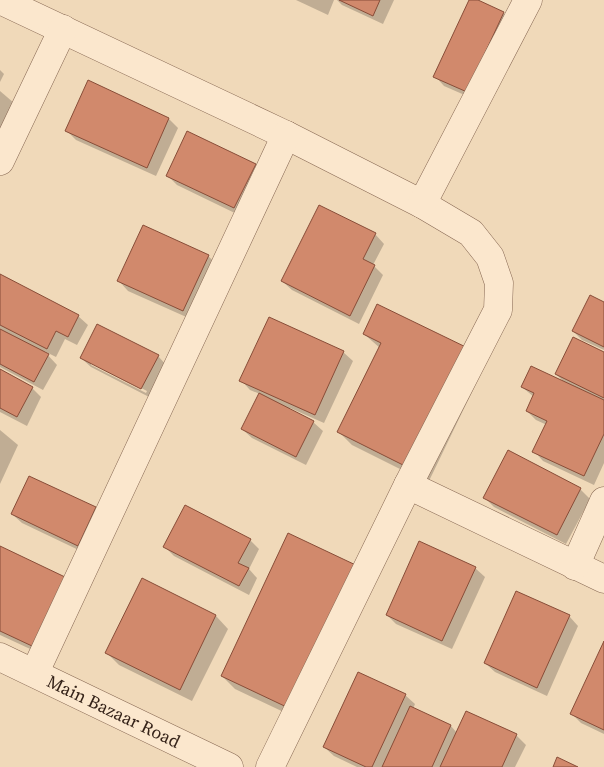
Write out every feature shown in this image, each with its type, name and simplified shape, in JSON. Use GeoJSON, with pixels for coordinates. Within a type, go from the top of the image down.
{"type":"FeatureCollection","features":[{"type":"Feature","properties":{"kind":"street"},"geometry":{"type":"LineString","coordinates":[[0,0],[286,136],[422,204],[471,233],[490,256],[499,283],[498,310],[408,485],[270,767]]}},
{"type":"Feature","properties":{"kind":"street"},"geometry":{"type":"LineString","coordinates":[[422,204],[528,0]]}},
{"type":"Feature","properties":{"kind":"street"},"geometry":{"type":"LineString","coordinates":[[0,161],[63,29]]}},
{"type":"Feature","properties":{"kind":"street"},"geometry":{"type":"LineString","coordinates":[[35,672],[286,136]]}},
{"type":"Feature","properties":{"kind":"street"},"geometry":{"type":"LineString","coordinates":[[408,485],[604,579]]}},
{"type":"Feature","properties":{"kind":"street"},"geometry":{"type":"LineString","coordinates":[[575,566],[604,501]]}},
{"type":"Feature","properties":{"kind":"street","name":"Main Bazaar Road"},"geometry":{"type":"LineString","coordinates":[[0,657],[35,672],[228,767]]}},
{"type":"Feature","properties":{"kind":"building"},"geometry":{"type":"Polygon","coordinates":[[[339,0],[380,0],[373,16],[339,0]]]}},
{"type":"Feature","properties":{"kind":"building"},"geometry":{"type":"Polygon","coordinates":[[[469,0],[478,0],[504,12],[467,92],[433,77],[469,0]]]}},
{"type":"Feature","properties":{"kind":"building"},"geometry":{"type":"Polygon","coordinates":[[[88,80],[169,118],[147,168],[65,131],[88,80]]]}},
{"type":"Feature","properties":{"kind":"building"},"geometry":{"type":"Polygon","coordinates":[[[187,131],[256,164],[234,208],[166,176],[187,131]]]}},
{"type":"Feature","properties":{"kind":"building"},"geometry":{"type":"Polygon","coordinates":[[[319,205],[376,233],[363,259],[375,265],[350,316],[281,281],[319,205]]]}},
{"type":"Feature","properties":{"kind":"building"},"geometry":{"type":"Polygon","coordinates":[[[143,225],[209,255],[183,311],[117,281],[143,225]]]}},
{"type":"Feature","properties":{"kind":"building"},"geometry":{"type":"Polygon","coordinates":[[[0,274],[79,315],[68,337],[56,331],[47,349],[0,325],[0,274]]]}},
{"type":"Feature","properties":{"kind":"building"},"geometry":{"type":"Polygon","coordinates":[[[590,295],[604,302],[604,347],[572,331],[590,295]]]}},
{"type":"Feature","properties":{"kind":"building"},"geometry":{"type":"Polygon","coordinates":[[[377,304],[474,351],[415,471],[337,432],[381,343],[363,334],[377,304]]]}},
{"type":"Feature","properties":{"kind":"building"},"geometry":{"type":"Polygon","coordinates":[[[269,317],[344,351],[315,415],[239,381],[269,317]]]}},
{"type":"Feature","properties":{"kind":"building"},"geometry":{"type":"Polygon","coordinates":[[[97,324],[159,355],[141,389],[80,358],[97,324]]]}},
{"type":"Feature","properties":{"kind":"building"},"geometry":{"type":"Polygon","coordinates":[[[0,329],[49,354],[34,382],[0,364],[0,329]]]}},
{"type":"Feature","properties":{"kind":"building"},"geometry":{"type":"Polygon","coordinates":[[[573,337],[604,352],[604,398],[555,374],[573,337]]]}},
{"type":"Feature","properties":{"kind":"building"},"geometry":{"type":"Polygon","coordinates":[[[531,366],[604,400],[604,434],[584,476],[532,452],[547,421],[526,411],[534,393],[521,387],[531,366]]]}},
{"type":"Feature","properties":{"kind":"building"},"geometry":{"type":"Polygon","coordinates":[[[0,369],[33,387],[17,417],[0,408],[0,369]]]}},
{"type":"Feature","properties":{"kind":"building"},"geometry":{"type":"Polygon","coordinates":[[[259,393],[314,421],[296,457],[241,429],[259,393]]]}},
{"type":"Feature","properties":{"kind":"building"},"geometry":{"type":"Polygon","coordinates":[[[508,450],[581,488],[557,535],[483,498],[508,450]]]}},
{"type":"Feature","properties":{"kind":"building"},"geometry":{"type":"Polygon","coordinates":[[[29,476],[96,507],[78,546],[11,514],[29,476]]]}},
{"type":"Feature","properties":{"kind":"building"},"geometry":{"type":"Polygon","coordinates":[[[185,505],[251,539],[238,563],[249,568],[239,586],[163,547],[185,505]]]}},
{"type":"Feature","properties":{"kind":"building"},"geometry":{"type":"Polygon","coordinates":[[[288,533],[362,568],[295,711],[221,676],[288,533]]]}},
{"type":"Feature","properties":{"kind":"building"},"geometry":{"type":"Polygon","coordinates":[[[419,541],[476,567],[442,641],[386,615],[419,541]]]}},
{"type":"Feature","properties":{"kind":"building"},"geometry":{"type":"Polygon","coordinates":[[[0,546],[65,577],[32,646],[0,631],[0,546]]]}},
{"type":"Feature","properties":{"kind":"building"},"geometry":{"type":"Polygon","coordinates":[[[142,578],[216,615],[180,690],[105,653],[142,578]]]}},
{"type":"Feature","properties":{"kind":"building"},"geometry":{"type":"Polygon","coordinates":[[[516,591],[570,615],[537,688],[484,663],[516,591]]]}},
{"type":"Feature","properties":{"kind":"building"},"geometry":{"type":"Polygon","coordinates":[[[604,641],[604,730],[570,714],[604,641]]]}},
{"type":"Feature","properties":{"kind":"building"},"geometry":{"type":"Polygon","coordinates":[[[358,672],[406,694],[372,767],[366,767],[323,747],[358,672]]]}},
{"type":"Feature","properties":{"kind":"building"},"geometry":{"type":"Polygon","coordinates":[[[410,706],[451,725],[432,767],[382,767],[410,706]]]}},
{"type":"Feature","properties":{"kind":"building"},"geometry":{"type":"Polygon","coordinates":[[[466,711],[517,734],[502,767],[440,767],[466,711]]]}},
{"type":"Feature","properties":{"kind":"building"},"geometry":{"type":"Polygon","coordinates":[[[557,757],[578,767],[553,767],[557,757]]]}}]}
